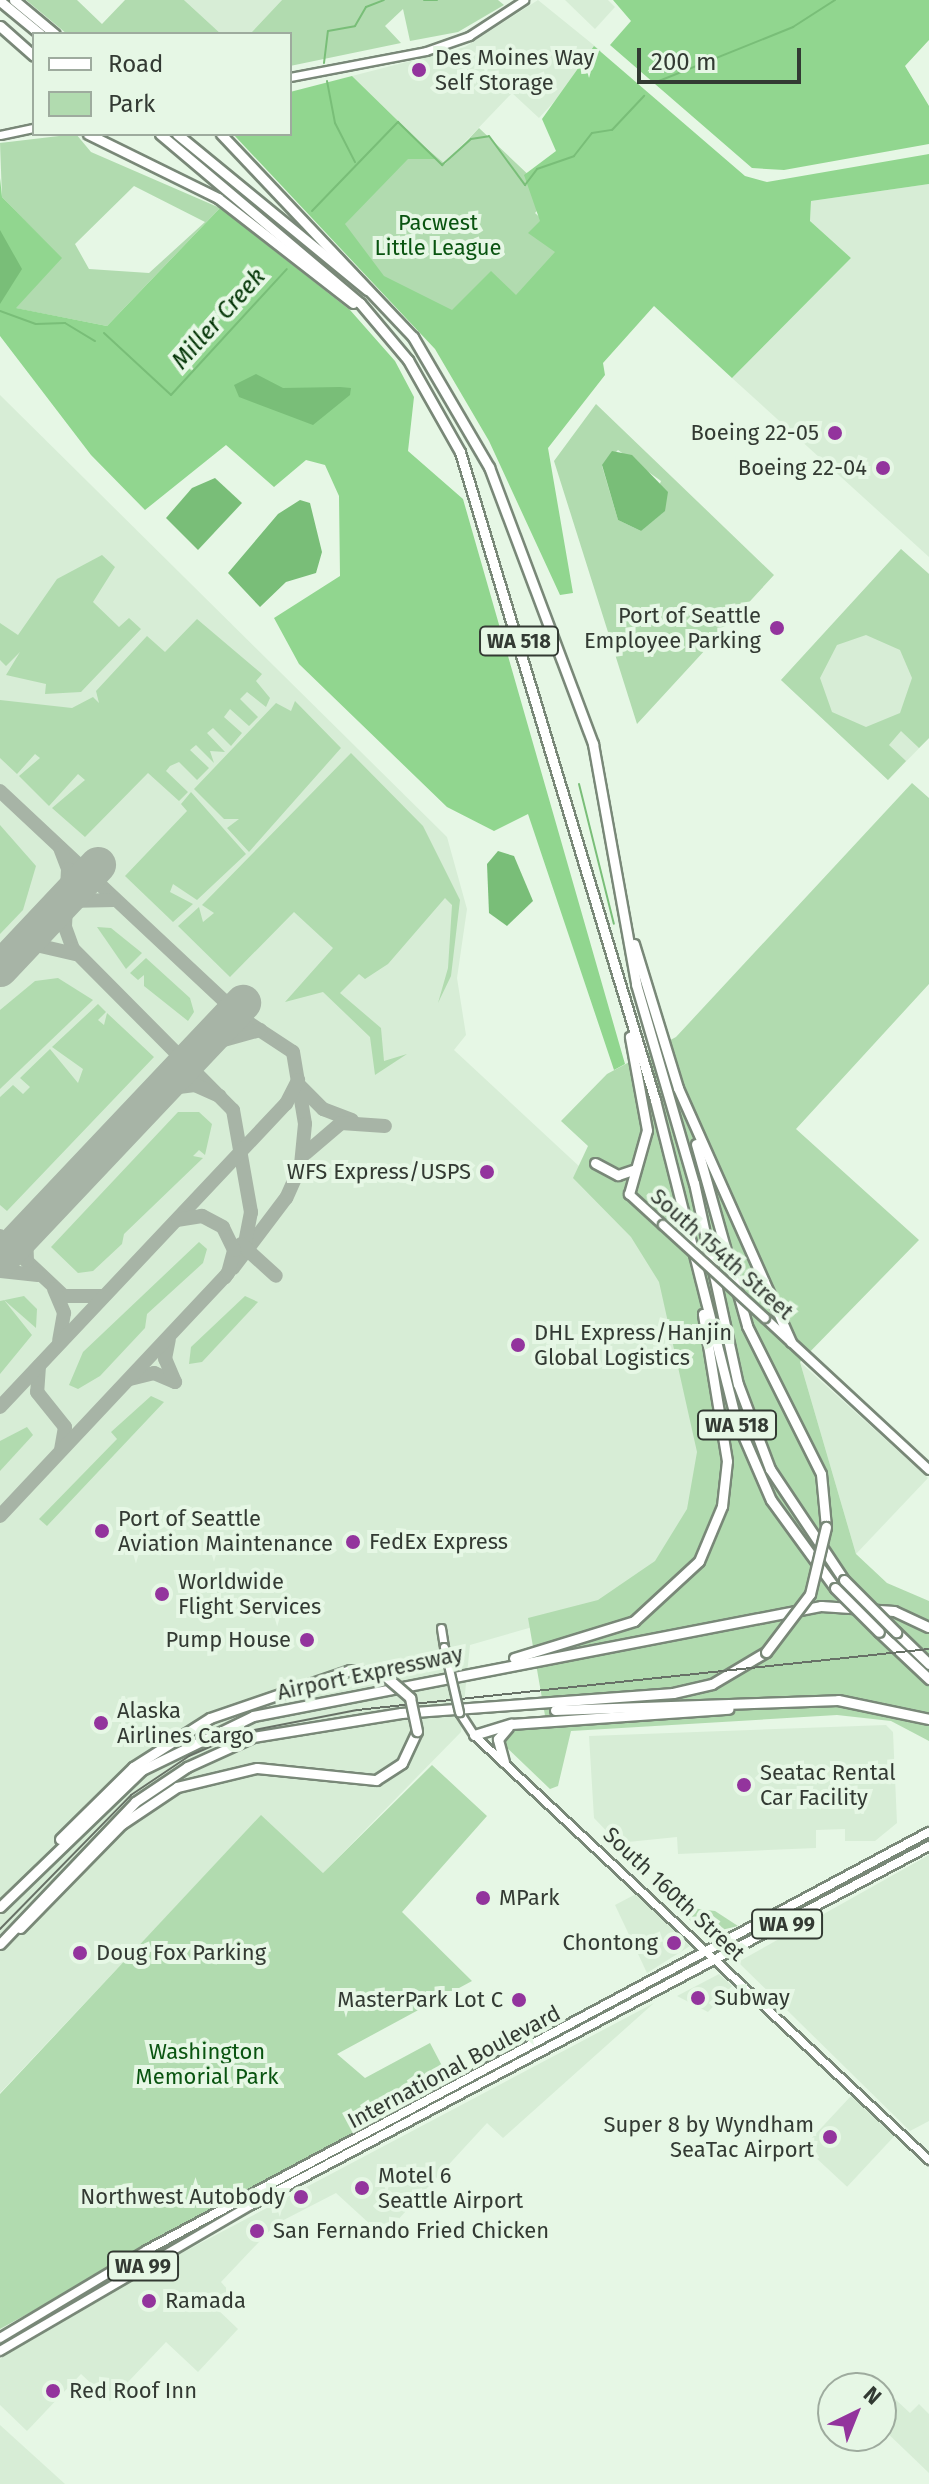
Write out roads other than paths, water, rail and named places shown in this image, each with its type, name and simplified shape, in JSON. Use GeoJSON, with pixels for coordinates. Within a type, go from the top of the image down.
{"type":"FeatureCollection","features":[{"type":"Feature","properties":{"kind":"highway"},"geometry":{"type":"LineString","coordinates":[[14,0],[53,32]]}},
{"type":"Feature","properties":{"kind":"highway"},"geometry":{"type":"LineString","coordinates":[[0,1],[38,32]]}},
{"type":"Feature","properties":{"kind":"highway"},"geometry":{"type":"LineString","coordinates":[[0,26],[32,54]]}},
{"type":"Feature","properties":{"kind":"highway"},"geometry":{"type":"LineString","coordinates":[[92,136],[218,198],[380,325]]}},
{"type":"Feature","properties":{"kind":"highway","name":"WA 518"},"geometry":{"type":"LineString","coordinates":[[162,136],[334,277],[380,325],[460,452],[617,975],[754,1467],[835,1588],[929,1679]]}},
{"type":"Feature","properties":{"kind":"highway","name":"WA 518"},"geometry":{"type":"LineString","coordinates":[[179,136],[376,297],[440,374],[489,467],[593,744],[636,984],[694,1183],[750,1423],[792,1509],[844,1580],[929,1664]]}},
{"type":"Feature","properties":{"kind":"highway"},"geometry":{"type":"LineString","coordinates":[[223,136],[376,297]]}},
{"type":"Feature","properties":{"kind":"highway"},"geometry":{"type":"LineString","coordinates":[[506,1708],[692,1689],[766,1652],[810,1594],[826,1527],[821,1474],[747,1326],[620,884]]}},
{"type":"Feature","properties":{"kind":"highway"},"geometry":{"type":"LineString","coordinates":[[617,975],[646,1110],[629,1194]]}},
{"type":"Feature","properties":{"kind":"highway"},"geometry":{"type":"LineString","coordinates":[[678,1088],[791,1342]]}},
{"type":"Feature","properties":{"kind":"highway"},"geometry":{"type":"LineString","coordinates":[[595,1163],[618,1175],[635,1169]]}},
{"type":"Feature","properties":{"kind":"highway"},"geometry":{"type":"LineString","coordinates":[[480,1669],[634,1621],[684,1581],[713,1534],[727,1461],[691,1239]]}},
{"type":"Feature","properties":{"kind":"highway"},"geometry":{"type":"LineString","coordinates":[[480,1669],[821,1606],[894,1611],[929,1627]]}},
{"type":"Feature","properties":{"kind":"highway","name":"Airport Expressway"},"geometry":{"type":"LineString","coordinates":[[0,1907],[125,1784],[210,1731],[287,1707],[480,1669]]}},
{"type":"Feature","properties":{"kind":"highway"},"geometry":{"type":"LineString","coordinates":[[0,1945],[122,1824],[177,1787],[257,1768],[376,1780],[402,1763],[417,1731],[410,1698],[384,1675],[350,1670],[237,1707],[175,1737],[108,1788],[25,1881]]}},
{"type":"Feature","properties":{"kind":"highway"},"geometry":{"type":"LineString","coordinates":[[506,1708],[811,1701],[875,1703],[929,1719]]}},
{"type":"Feature","properties":{"kind":"highway"},"geometry":{"type":"LineString","coordinates":[[474,1735],[511,1724],[811,1701]]}},
{"type":"Feature","properties":{"kind":"highway","name":"Airport Expressway"},"geometry":{"type":"LineString","coordinates":[[0,1945],[135,1802],[215,1752],[300,1726],[506,1708]]}},
{"type":"Feature","properties":{"kind":"highway"},"geometry":{"type":"LineString","coordinates":[[504,1762],[498,1739],[511,1724]]}},
{"type":"Feature","properties":{"kind":"main road"},"geometry":{"type":"LineString","coordinates":[[292,77],[426,51],[469,36],[521,1]]}},
{"type":"Feature","properties":{"kind":"main road"},"geometry":{"type":"LineString","coordinates":[[0,135],[32,128]]}},
{"type":"Feature","properties":{"kind":"main road","name":"South 154th Street"},"geometry":{"type":"LineString","coordinates":[[629,1194],[929,1470]]}},
{"type":"Feature","properties":{"kind":"main road","name":"South 160th Street"},"geometry":{"type":"LineString","coordinates":[[441,1628],[462,1719],[474,1735],[709,1951],[929,2160]]}},
{"type":"Feature","properties":{"kind":"main road","name":"International Boulevard"},"geometry":{"type":"LineString","coordinates":[[0,2338],[181,2233],[929,1832]]}},
{"type":"Feature","properties":{"kind":"main road","name":"International Boulevard"},"geometry":{"type":"LineString","coordinates":[[0,2351],[165,2253],[929,1846]]}},
{"type":"Feature","properties":{"kind":"main road"},"geometry":{"type":"LineString","coordinates":[[165,2253],[181,2233]]}},
{"type":"Feature","properties":{"kind":"waterway","name":"Miller Creek"},"geometry":{"type":"LineString","coordinates":[[324,63],[328,31],[355,26],[366,7],[384,0]]}},
{"type":"Feature","properties":{"kind":"waterway","name":"Miller Creek"},"geometry":{"type":"LineString","coordinates":[[424,0],[437,0]]}},
{"type":"Feature","properties":{"kind":"waterway","name":"Miller Creek"},"geometry":{"type":"LineString","coordinates":[[654,83],[793,27],[835,0]]}},
{"type":"Feature","properties":{"kind":"waterway","name":"Miller Creek"},"geometry":{"type":"LineString","coordinates":[[327,81],[335,123],[355,162]]}},
{"type":"Feature","properties":{"kind":"waterway","name":"Miller Creek"},"geometry":{"type":"LineString","coordinates":[[312,211],[398,122],[442,165],[471,139],[489,136],[525,185],[537,169],[574,156],[592,133],[612,130],[644,96]]}},
{"type":"Feature","properties":{"kind":"waterway","name":"Miller Creek"},"geometry":{"type":"LineString","coordinates":[[104,333],[171,395],[287,269]]}},
{"type":"Feature","properties":{"kind":"waterway","name":"Miller Creek"},"geometry":{"type":"LineString","coordinates":[[0,311],[36,324],[65,323],[95,341]]}},
{"type":"Feature","properties":{"kind":"waterway"},"geometry":{"type":"LineString","coordinates":[[579,784],[614,924]]}},
{"type":"Feature","properties":{"kind":"tram line"},"geometry":{"type":"LineString","coordinates":[[0,1929],[131,1795],[189,1756],[244,1732],[357,1710],[929,1649]]}},
{"type":"Feature","properties":{"kind":"place","name":"Des Moines Way Self Storage"},"geometry":{"type":"Point","coordinates":[419,70]}},
{"type":"Feature","properties":{"kind":"place","name":"Boeing 22-05"},"geometry":{"type":"Point","coordinates":[835,433]}},
{"type":"Feature","properties":{"kind":"place","name":"Boeing 22-04"},"geometry":{"type":"Point","coordinates":[883,468]}},
{"type":"Feature","properties":{"kind":"place","name":"Port of Seattle Employee Parking"},"geometry":{"type":"Point","coordinates":[777,628]}},
{"type":"Feature","properties":{"kind":"place","name":"WFS Express/USPS"},"geometry":{"type":"Point","coordinates":[487,1172]}},
{"type":"Feature","properties":{"kind":"place","name":"DHL Express/Hanjin Global Logistics"},"geometry":{"type":"Point","coordinates":[518,1345]}},
{"type":"Feature","properties":{"kind":"place","name":"Port of Seattle Aviation Maintenance"},"geometry":{"type":"Point","coordinates":[102,1531]}},
{"type":"Feature","properties":{"kind":"place","name":"FedEx Express"},"geometry":{"type":"Point","coordinates":[353,1542]}},
{"type":"Feature","properties":{"kind":"place","name":"Worldwide Flight Services"},"geometry":{"type":"Point","coordinates":[162,1594]}},
{"type":"Feature","properties":{"kind":"place","name":"Pump House"},"geometry":{"type":"Point","coordinates":[307,1640]}},
{"type":"Feature","properties":{"kind":"place","name":"Alaska Airlines Cargo"},"geometry":{"type":"Point","coordinates":[101,1723]}},
{"type":"Feature","properties":{"kind":"place","name":"Seatac Rental Car Facility"},"geometry":{"type":"Point","coordinates":[744,1785]}},
{"type":"Feature","properties":{"kind":"place","name":"MPark"},"geometry":{"type":"Point","coordinates":[483,1898]}},
{"type":"Feature","properties":{"kind":"place","name":"Chontong"},"geometry":{"type":"Point","coordinates":[674,1943]}},
{"type":"Feature","properties":{"kind":"place","name":"Doug Fox Parking"},"geometry":{"type":"Point","coordinates":[80,1953]}},
{"type":"Feature","properties":{"kind":"place","name":"Subway"},"geometry":{"type":"Point","coordinates":[698,1998]}},
{"type":"Feature","properties":{"kind":"place","name":"MasterPark Lot C"},"geometry":{"type":"Point","coordinates":[519,2000]}},
{"type":"Feature","properties":{"kind":"place","name":"Super 8 by Wyndham SeaTac Airport"},"geometry":{"type":"Point","coordinates":[830,2137]}},
{"type":"Feature","properties":{"kind":"place","name":"Motel 6 Seattle Airport"},"geometry":{"type":"Point","coordinates":[362,2188]}},
{"type":"Feature","properties":{"kind":"place","name":"Northwest Autobody"},"geometry":{"type":"Point","coordinates":[301,2197]}},
{"type":"Feature","properties":{"kind":"place","name":"San Fernando Fried Chicken"},"geometry":{"type":"Point","coordinates":[257,2231]}},
{"type":"Feature","properties":{"kind":"place","name":"Ramada"},"geometry":{"type":"Point","coordinates":[149,2301]}},
{"type":"Feature","properties":{"kind":"place","name":"Red Roof Inn"},"geometry":{"type":"Point","coordinates":[53,2391]}},
{"type":"Feature","properties":{"kind":"park label","name":"Pacwest Little League"},"geometry":{"type":"Point","coordinates":[438,234]}},
{"type":"Feature","properties":{"kind":"park label","name":"Washington Memorial Park"},"geometry":{"type":"Point","coordinates":[207,2064]}}]}
